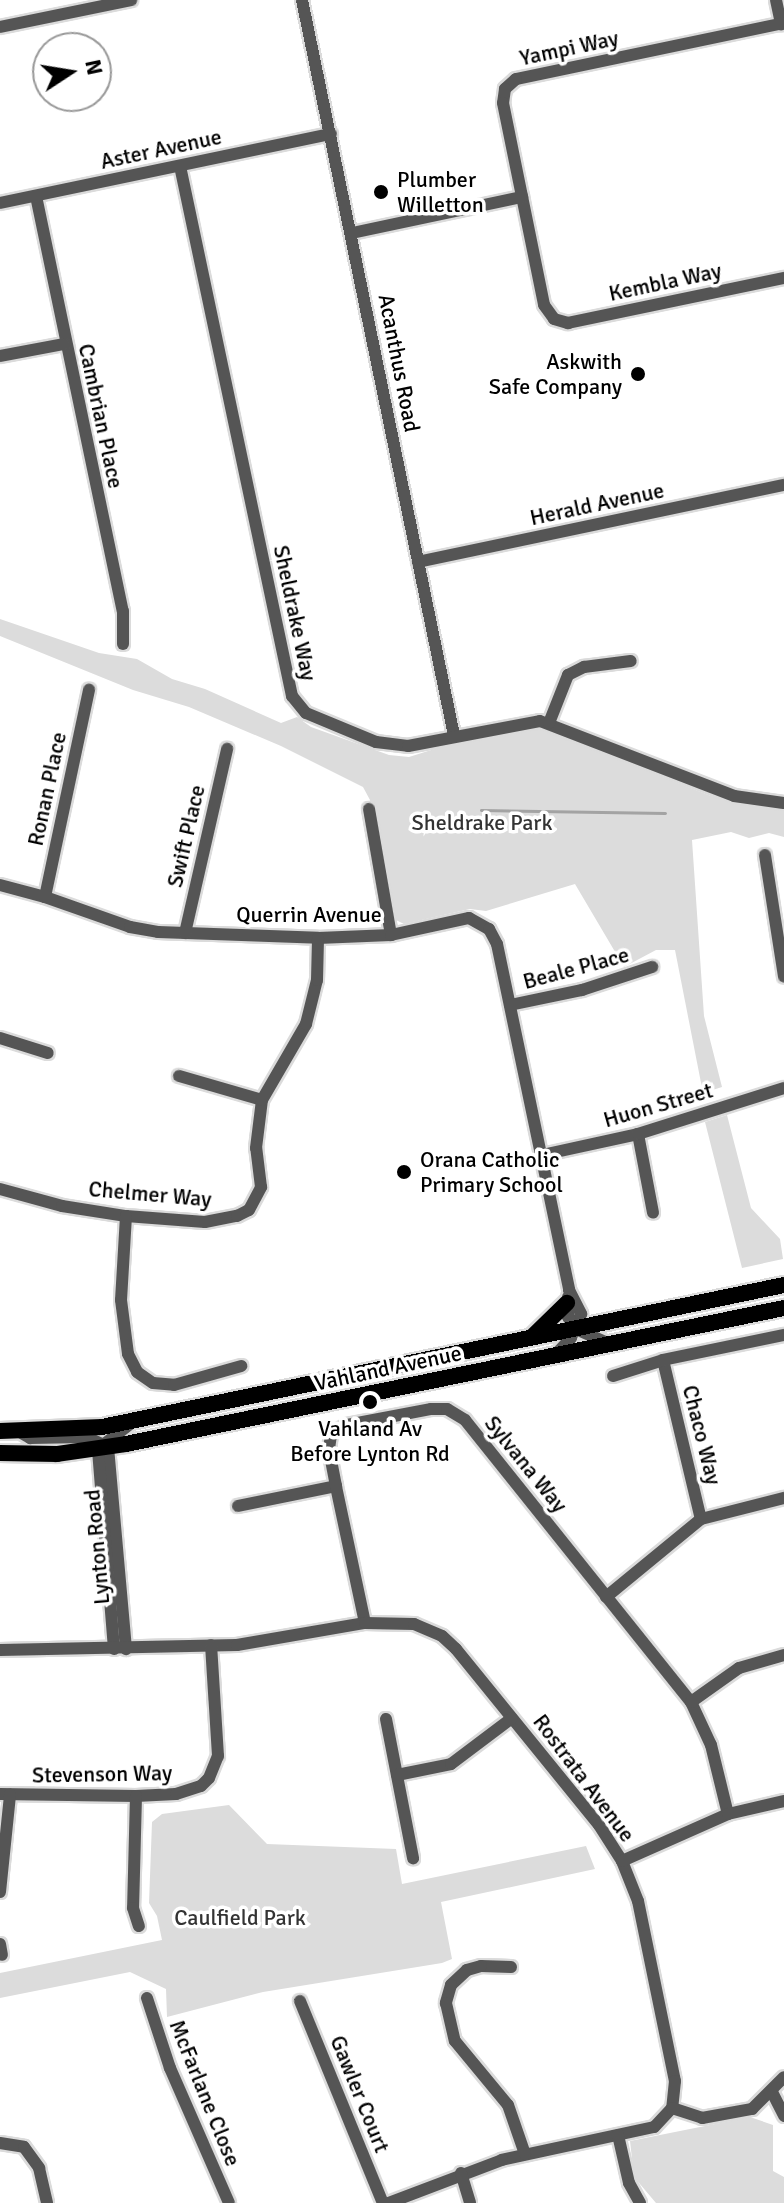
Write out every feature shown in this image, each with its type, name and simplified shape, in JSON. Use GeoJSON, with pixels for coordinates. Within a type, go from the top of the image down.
{"type":"FeatureCollection","features":[{"type":"Feature","properties":{"kind":"main road","name":"Vahland Avenue"},"geometry":{"type":"LineString","coordinates":[[0,1431],[102,1427],[784,1285]]}},
{"type":"Feature","properties":{"kind":"main road"},"geometry":{"type":"LineString","coordinates":[[531,1338],[568,1296]]}},
{"type":"Feature","properties":{"kind":"main road","name":"Vahland Avenue"},"geometry":{"type":"LineString","coordinates":[[0,1453],[57,1454],[103,1447],[784,1308]]}},
{"type":"Feature","properties":{"kind":"street"},"geometry":{"type":"LineString","coordinates":[[0,27],[131,0]]}},
{"type":"Feature","properties":{"kind":"street","name":"Acanthus Road"},"geometry":{"type":"LineString","coordinates":[[302,0],[454,735]]}},
{"type":"Feature","properties":{"kind":"street"},"geometry":{"type":"LineString","coordinates":[[776,0],[783,23]]}},
{"type":"Feature","properties":{"kind":"street","name":"Yampi Way"},"geometry":{"type":"LineString","coordinates":[[554,319],[544,305],[503,103],[505,89],[516,79],[783,23]]}},
{"type":"Feature","properties":{"kind":"street","name":"Aster Avenue"},"geometry":{"type":"LineString","coordinates":[[0,203],[331,134]]}},
{"type":"Feature","properties":{"kind":"street","name":"Sheldrake Way"},"geometry":{"type":"LineString","coordinates":[[180,166],[292,696],[317,720],[390,745],[408,746],[529,721],[549,723],[734,796],[784,803]]}},
{"type":"Feature","properties":{"kind":"street","name":"Cambrian Place"},"geometry":{"type":"LineString","coordinates":[[36,196],[64,344],[123,611],[123,644]]}},
{"type":"Feature","properties":{"kind":"street"},"geometry":{"type":"LineString","coordinates":[[352,233],[522,197]]}},
{"type":"Feature","properties":{"kind":"street","name":"Kembla Way"},"geometry":{"type":"LineString","coordinates":[[554,319],[568,323],[784,278]]}},
{"type":"Feature","properties":{"kind":"street"},"geometry":{"type":"LineString","coordinates":[[0,356],[64,344]]}},
{"type":"Feature","properties":{"kind":"street","name":"Herald Avenue"},"geometry":{"type":"LineString","coordinates":[[418,562],[784,485]]}},
{"type":"Feature","properties":{"kind":"street"},"geometry":{"type":"LineString","coordinates":[[549,723],[560,688],[568,675],[584,667],[631,661]]}},
{"type":"Feature","properties":{"kind":"street","name":"Ronan Place"},"geometry":{"type":"LineString","coordinates":[[45,897],[89,690]]}},
{"type":"Feature","properties":{"kind":"street","name":"Swift Place"},"geometry":{"type":"LineString","coordinates":[[185,933],[227,749]]}},
{"type":"Feature","properties":{"kind":"street"},"geometry":{"type":"LineString","coordinates":[[369,809],[391,935]]}},
{"type":"Feature","properties":{"kind":"street"},"geometry":{"type":"LineString","coordinates":[[765,855],[784,977]]}},
{"type":"Feature","properties":{"kind":"street","name":"Querrin Avenue"},"geometry":{"type":"LineString","coordinates":[[0,885],[45,897],[130,927],[185,933],[318,938],[391,935],[457,918],[479,921],[489,929],[497,944],[568,1296],[581,1314],[576,1329]]}},
{"type":"Feature","properties":{"kind":"street","name":"Chelmer Way"},"geometry":{"type":"LineString","coordinates":[[0,1189],[62,1206],[126,1216],[205,1222],[237,1216],[249,1210],[261,1187],[256,1148],[262,1100],[306,1024],[317,980],[318,938]]}},
{"type":"Feature","properties":{"kind":"street","name":"Beale Place"},"geometry":{"type":"LineString","coordinates":[[510,1005],[582,990],[652,967]]}},
{"type":"Feature","properties":{"kind":"street"},"geometry":{"type":"LineString","coordinates":[[0,1038],[48,1053]]}},
{"type":"Feature","properties":{"kind":"street"},"geometry":{"type":"LineString","coordinates":[[179,1076],[262,1100]]}},
{"type":"Feature","properties":{"kind":"street","name":"Huon Street"},"geometry":{"type":"LineString","coordinates":[[542,1155],[638,1134],[784,1088]]}},
{"type":"Feature","properties":{"kind":"street"},"geometry":{"type":"LineString","coordinates":[[638,1134],[653,1213]]}},
{"type":"Feature","properties":{"kind":"street"},"geometry":{"type":"LineString","coordinates":[[126,1216],[121,1300],[128,1354],[137,1372],[153,1383],[174,1385],[241,1366]]}},
{"type":"Feature","properties":{"kind":"street"},"geometry":{"type":"LineString","coordinates":[[555,1355],[576,1329],[610,1344]]}},
{"type":"Feature","properties":{"kind":"street"},"geometry":{"type":"LineString","coordinates":[[613,1376],[663,1360],[784,1335]]}},
{"type":"Feature","properties":{"kind":"street","name":"Chaco Way"},"geometry":{"type":"LineString","coordinates":[[663,1360],[701,1519]]}},
{"type":"Feature","properties":{"kind":"street","name":"Sylvana Way"},"geometry":{"type":"LineString","coordinates":[[365,1623],[329,1440],[335,1430],[431,1409],[447,1409],[465,1420],[691,1702],[711,1745],[728,1814]]}},
{"type":"Feature","properties":{"kind":"street"},"geometry":{"type":"LineString","coordinates":[[20,1432],[30,1438],[86,1437],[103,1447],[139,1419]]}},
{"type":"Feature","properties":{"kind":"street","name":"Lynton Road"},"geometry":{"type":"LineString","coordinates":[[103,1447],[120,1649]]}},
{"type":"Feature","properties":{"kind":"street"},"geometry":{"type":"LineString","coordinates":[[238,1506],[336,1486]]}},
{"type":"Feature","properties":{"kind":"street"},"geometry":{"type":"LineString","coordinates":[[606,1597],[701,1519],[784,1498]]}},
{"type":"Feature","properties":{"kind":"street","name":"Rostrata Avenue"},"geometry":{"type":"LineString","coordinates":[[0,1650],[120,1649],[280,1640],[365,1623],[414,1624],[442,1636],[599,1825],[622,1861],[643,1921],[675,2081],[672,2108]]}},
{"type":"Feature","properties":{"kind":"street","name":"Stevenson Way"},"geometry":{"type":"LineString","coordinates":[[5,1795],[136,1796],[189,1791],[201,1786],[215,1766],[219,1743],[211,1645]]}},
{"type":"Feature","properties":{"kind":"street"},"geometry":{"type":"LineString","coordinates":[[691,1702],[739,1668],[784,1655]]}},
{"type":"Feature","properties":{"kind":"street"},"geometry":{"type":"LineString","coordinates":[[397,1775],[451,1764],[512,1718]]}},
{"type":"Feature","properties":{"kind":"street"},"geometry":{"type":"LineString","coordinates":[[386,1719],[413,1858]]}},
{"type":"Feature","properties":{"kind":"street"},"geometry":{"type":"LineString","coordinates":[[0,1892],[5,1795]]}},
{"type":"Feature","properties":{"kind":"street"},"geometry":{"type":"LineString","coordinates":[[136,1796],[133,1908],[139,1926]]}},
{"type":"Feature","properties":{"kind":"street"},"geometry":{"type":"LineString","coordinates":[[622,1861],[728,1814],[784,1801]]}},
{"type":"Feature","properties":{"kind":"street"},"geometry":{"type":"LineString","coordinates":[[511,1967],[481,1966],[467,1970],[451,1985],[446,2003],[455,2041],[508,2105],[525,2154]]}},
{"type":"Feature","properties":{"kind":"street","name":"McFarlane Close"},"geometry":{"type":"LineString","coordinates":[[147,1998],[170,2068],[229,2203]]}},
{"type":"Feature","properties":{"kind":"street","name":"Gawler Court"},"geometry":{"type":"LineString","coordinates":[[300,2001],[386,2203]]}},
{"type":"Feature","properties":{"kind":"street"},"geometry":{"type":"LineString","coordinates":[[386,2203],[461,2173],[525,2154],[654,2127],[672,2108],[702,2118],[752,2109],[784,2077]]}},
{"type":"Feature","properties":{"kind":"street"},"geometry":{"type":"LineString","coordinates":[[772,2092],[784,2116]]}},
{"type":"Feature","properties":{"kind":"street"},"geometry":{"type":"LineString","coordinates":[[618,2135],[629,2183],[640,2203]]}},
{"type":"Feature","properties":{"kind":"street"},"geometry":{"type":"LineString","coordinates":[[0,2143],[24,2147],[39,2168],[47,2203]]}},
{"type":"Feature","properties":{"kind":"street"},"geometry":{"type":"LineString","coordinates":[[461,2173],[470,2203]]}},
{"type":"Feature","properties":{"kind":"green space","name":"Sheldrake Park"},"geometry":{"type":"Polygon","coordinates":[[[0,619],[99,653],[137,659],[172,679],[205,689],[281,723],[297,717],[311,727],[389,755],[409,757],[447,745],[536,727],[711,796],[784,810],[784,837],[769,833],[749,838],[731,832],[692,840],[704,1016],[722,1087],[703,1093],[675,950],[656,950],[624,967],[575,884],[486,911],[470,909],[404,924],[394,919],[370,800],[363,787],[281,746],[189,707],[133,690],[0,636],[0,619]]]}},
{"type":"Feature","properties":{"kind":"green space"},"geometry":{"type":"Polygon","coordinates":[[[727,1115],[751,1208],[780,1239],[783,1259],[742,1268],[705,1122],[727,1115]]]}},
{"type":"Feature","properties":{"kind":"green space","name":"Caulfield Park"},"geometry":{"type":"Polygon","coordinates":[[[229,1805],[267,1844],[396,1849],[402,1884],[586,1846],[595,1869],[441,1902],[452,1959],[442,1963],[263,1992],[167,2017],[166,1989],[130,1972],[0,1998],[0,1973],[162,1940],[157,1916],[149,1903],[152,1822],[162,1814],[229,1805]]]}},
{"type":"Feature","properties":{"kind":"green space"},"geometry":{"type":"Polygon","coordinates":[[[750,2117],[773,2125],[773,2171],[784,2177],[784,2203],[656,2203],[634,2177],[630,2141],[750,2117]]]}},
{"type":"Feature","properties":{"kind":"waterway"},"geometry":{"type":"LineString","coordinates":[[481,810],[665,813]]}},
{"type":"Feature","properties":{"kind":"place","name":"Plumber Willetton"},"geometry":{"type":"Point","coordinates":[381,192]}},
{"type":"Feature","properties":{"kind":"place","name":"Askwith Safe Company"},"geometry":{"type":"Point","coordinates":[638,374]}},
{"type":"Feature","properties":{"kind":"place","name":"Orana Catholic Primary School"},"geometry":{"type":"Point","coordinates":[404,1172]}},
{"type":"Feature","properties":{"kind":"place","name":"Vahland Av Before Lynton Rd"},"geometry":{"type":"Point","coordinates":[370,1402]}}]}
